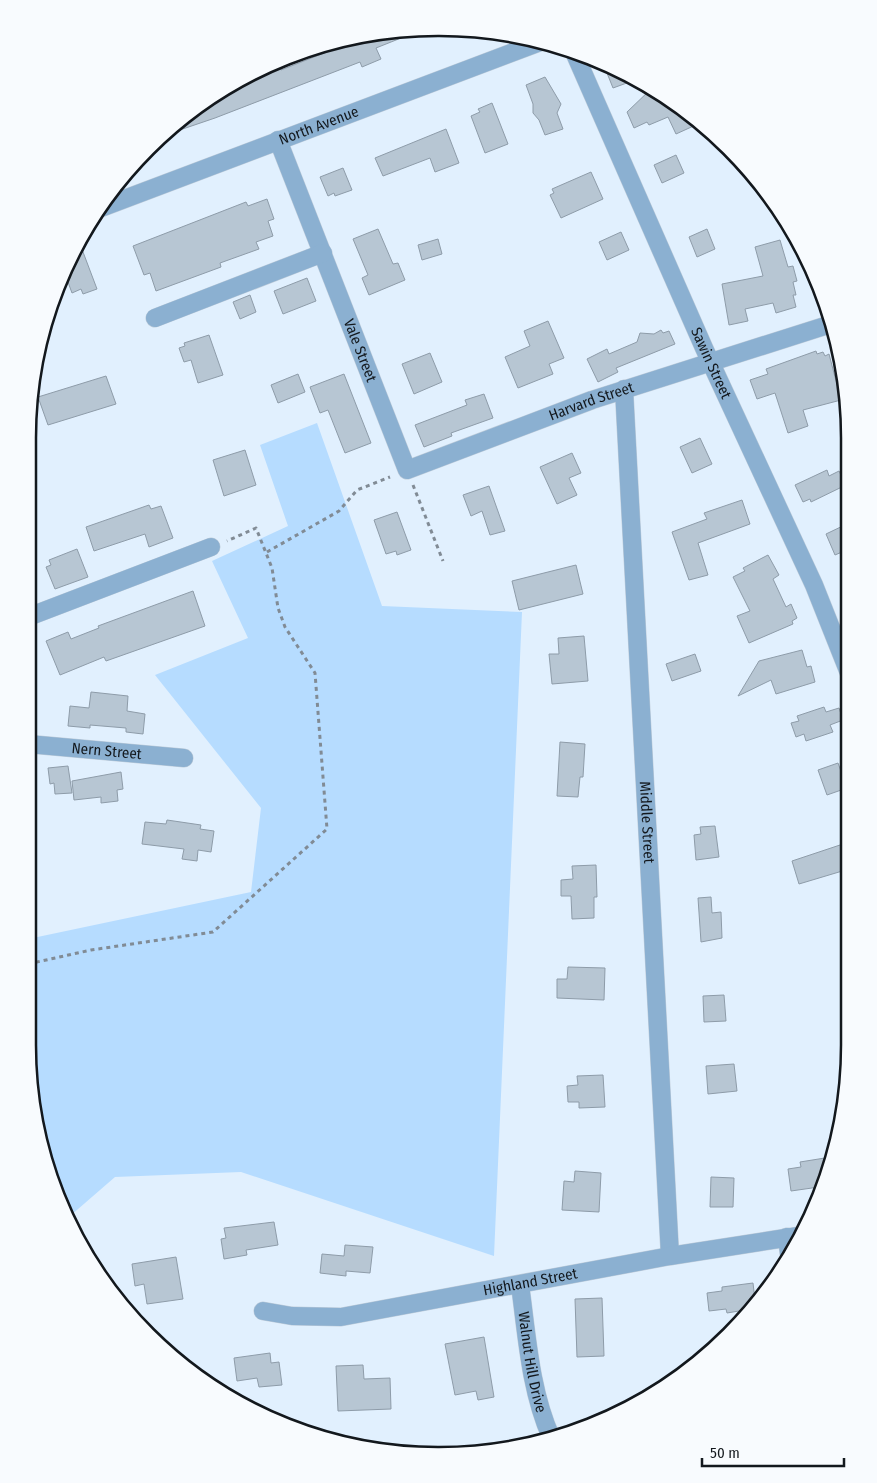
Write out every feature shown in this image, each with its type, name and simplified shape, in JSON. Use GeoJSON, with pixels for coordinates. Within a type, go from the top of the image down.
{"type":"FeatureCollection","features":[{"type":"Feature","properties":{"kind":"street","name":"North Avenue"},"geometry":{"type":"LineString","coordinates":[[112,204],[528,47]]}},
{"type":"Feature","properties":{"kind":"street","name":"Sawin Street"},"geometry":{"type":"LineString","coordinates":[[578,62],[710,361],[814,585],[841,653]]}},
{"type":"Feature","properties":{"kind":"street","name":"Vale Street"},"geometry":{"type":"LineString","coordinates":[[278,140],[407,470]]}},
{"type":"Feature","properties":{"kind":"street"},"geometry":{"type":"LineString","coordinates":[[155,318],[322,253]]}},
{"type":"Feature","properties":{"kind":"street","name":"Harvard Street"},"geometry":{"type":"LineString","coordinates":[[407,470],[624,390],[824,326]]}},
{"type":"Feature","properties":{"kind":"street","name":"Middle Street"},"geometry":{"type":"LineString","coordinates":[[624,390],[670,1256]]}},
{"type":"Feature","properties":{"kind":"street"},"geometry":{"type":"LineString","coordinates":[[36,614],[211,548]]}},
{"type":"Feature","properties":{"kind":"street","name":"Nern Street"},"geometry":{"type":"LineString","coordinates":[[36,745],[184,758]]}},
{"type":"Feature","properties":{"kind":"street","name":"Highland Street"},"geometry":{"type":"LineString","coordinates":[[263,1311],[292,1316],[341,1317],[670,1256],[789,1242]]}},
{"type":"Feature","properties":{"kind":"street","name":"Walnut Hill Drive"},"geometry":{"type":"LineString","coordinates":[[520,1285],[533,1375],[549,1431]]}},
{"type":"Feature","properties":{"kind":"path"},"geometry":{"type":"LineString","coordinates":[[267,552],[339,511],[357,490],[407,470],[443,561]]}},
{"type":"Feature","properties":{"kind":"path"},"geometry":{"type":"LineString","coordinates":[[36,962],[91,950],[213,932],[327,829],[316,674],[285,627],[278,608],[272,568],[267,552],[256,528],[211,548]]}},
{"type":"Feature","properties":{"kind":"shaded area"},"geometry":{"type":"Polygon","coordinates":[[[317,423],[382,606],[522,612],[494,1256],[241,1172],[115,1177],[74,1213],[50,1149],[44,1123],[37,1071],[36,937],[251,892],[261,808],[155,675],[248,638],[212,561],[288,526],[260,445],[317,423]]]}},
{"type":"Feature","properties":{"kind":"building"},"geometry":{"type":"Polygon","coordinates":[[[400,38],[376,48],[381,59],[362,67],[360,62],[181,130],[237,90],[281,70],[334,50],[400,38]]]}},
{"type":"Feature","properties":{"kind":"building"},"geometry":{"type":"Polygon","coordinates":[[[607,74],[626,83],[613,88],[607,74]]]}},
{"type":"Feature","properties":{"kind":"building"},"geometry":{"type":"Polygon","coordinates":[[[545,77],[561,104],[557,113],[563,129],[545,135],[539,120],[533,113],[533,104],[526,85],[545,77]]]}},
{"type":"Feature","properties":{"kind":"building"},"geometry":{"type":"Polygon","coordinates":[[[646,94],[692,127],[676,134],[668,117],[649,125],[647,122],[634,128],[627,112],[646,94]]]}},
{"type":"Feature","properties":{"kind":"building"},"geometry":{"type":"Polygon","coordinates":[[[492,103],[508,144],[485,153],[471,116],[480,112],[478,109],[492,103]]]}},
{"type":"Feature","properties":{"kind":"building"},"geometry":{"type":"Polygon","coordinates":[[[446,129],[459,163],[435,172],[430,158],[383,176],[375,158],[446,129]]]}},
{"type":"Feature","properties":{"kind":"building"},"geometry":{"type":"Polygon","coordinates":[[[676,155],[684,173],[662,183],[654,165],[676,155]]]}},
{"type":"Feature","properties":{"kind":"building"},"geometry":{"type":"Polygon","coordinates":[[[343,168],[352,190],[335,196],[334,193],[328,196],[320,177],[343,168]]]}},
{"type":"Feature","properties":{"kind":"building"},"geometry":{"type":"Polygon","coordinates":[[[591,172],[603,199],[561,218],[550,195],[554,193],[552,189],[591,172]]]}},
{"type":"Feature","properties":{"kind":"building"},"geometry":{"type":"Polygon","coordinates":[[[267,199],[274,219],[268,221],[273,236],[256,242],[259,249],[220,263],[221,267],[156,291],[150,273],[144,275],[133,246],[246,202],[248,206],[267,199]]]}},
{"type":"Feature","properties":{"kind":"building"},"geometry":{"type":"Polygon","coordinates":[[[378,229],[393,264],[398,263],[405,280],[369,295],[362,278],[368,275],[353,239],[378,229]]]}},
{"type":"Feature","properties":{"kind":"building"},"geometry":{"type":"Polygon","coordinates":[[[707,229],[715,249],[697,257],[689,237],[707,229]]]}},
{"type":"Feature","properties":{"kind":"building"},"geometry":{"type":"Polygon","coordinates":[[[621,232],[629,250],[607,260],[599,242],[621,232]]]}},
{"type":"Feature","properties":{"kind":"building"},"geometry":{"type":"Polygon","coordinates":[[[438,239],[442,254],[422,260],[418,245],[438,239]]]}},
{"type":"Feature","properties":{"kind":"building"},"geometry":{"type":"Polygon","coordinates":[[[780,240],[788,267],[793,266],[797,281],[793,282],[796,295],[793,295],[796,307],[776,313],[773,303],[745,309],[748,321],[729,325],[722,284],[763,276],[755,247],[780,240]]]}},
{"type":"Feature","properties":{"kind":"building"},"geometry":{"type":"Polygon","coordinates":[[[83,251],[97,289],[83,294],[81,289],[72,293],[68,283],[83,251]]]}},
{"type":"Feature","properties":{"kind":"building"},"geometry":{"type":"Polygon","coordinates":[[[307,278],[316,301],[283,314],[274,291],[307,278]]]}},
{"type":"Feature","properties":{"kind":"building"},"geometry":{"type":"Polygon","coordinates":[[[250,295],[256,312],[240,319],[233,302],[250,295]]]}},
{"type":"Feature","properties":{"kind":"building"},"geometry":{"type":"Polygon","coordinates":[[[548,321],[564,358],[549,364],[553,374],[518,388],[505,357],[530,346],[524,331],[548,321]]]}},
{"type":"Feature","properties":{"kind":"building"},"geometry":{"type":"Polygon","coordinates":[[[661,330],[663,333],[669,331],[675,344],[616,368],[618,372],[598,382],[587,359],[607,349],[609,354],[637,342],[640,333],[654,334],[661,330]]]}},
{"type":"Feature","properties":{"kind":"building"},"geometry":{"type":"Polygon","coordinates":[[[209,335],[223,375],[198,383],[191,360],[184,362],[179,348],[185,346],[184,343],[209,335]]]}},
{"type":"Feature","properties":{"kind":"building"},"geometry":{"type":"Polygon","coordinates":[[[816,351],[817,354],[823,352],[825,356],[829,354],[839,401],[803,410],[808,426],[788,433],[775,393],[757,399],[750,380],[768,374],[766,369],[816,351]]]}},
{"type":"Feature","properties":{"kind":"building"},"geometry":{"type":"Polygon","coordinates":[[[430,353],[442,382],[414,394],[402,364],[430,353]]]}},
{"type":"Feature","properties":{"kind":"building"},"geometry":{"type":"Polygon","coordinates":[[[298,374],[305,392],[278,403],[271,385],[298,374]]]}},
{"type":"Feature","properties":{"kind":"building"},"geometry":{"type":"Polygon","coordinates":[[[344,374],[371,443],[345,453],[328,410],[320,413],[310,387],[344,374]]]}},
{"type":"Feature","properties":{"kind":"building"},"geometry":{"type":"Polygon","coordinates":[[[106,376],[116,404],[48,425],[39,397],[106,376]]]}},
{"type":"Feature","properties":{"kind":"building"},"geometry":{"type":"Polygon","coordinates":[[[484,394],[493,418],[451,433],[452,436],[424,447],[415,425],[467,405],[465,400],[484,394]]]}},
{"type":"Feature","properties":{"kind":"building"},"geometry":{"type":"Polygon","coordinates":[[[700,438],[712,464],[692,473],[680,447],[700,438]]]}},
{"type":"Feature","properties":{"kind":"building"},"geometry":{"type":"Polygon","coordinates":[[[245,450],[256,485],[224,496],[213,460],[245,450]]]}},
{"type":"Feature","properties":{"kind":"building"},"geometry":{"type":"Polygon","coordinates":[[[572,453],[581,473],[569,478],[577,495],[557,504],[540,467],[572,453]]]}},
{"type":"Feature","properties":{"kind":"building"},"geometry":{"type":"Polygon","coordinates":[[[827,470],[829,476],[839,471],[841,475],[841,487],[811,502],[810,499],[803,502],[795,485],[827,470]]]}},
{"type":"Feature","properties":{"kind":"building"},"geometry":{"type":"Polygon","coordinates":[[[489,486],[505,531],[490,535],[482,511],[471,516],[463,495],[489,486]]]}},
{"type":"Feature","properties":{"kind":"building"},"geometry":{"type":"Polygon","coordinates":[[[742,500],[750,524],[698,543],[708,575],[689,580],[672,532],[707,519],[704,513],[742,500]]]}},
{"type":"Feature","properties":{"kind":"building"},"geometry":{"type":"Polygon","coordinates":[[[149,505],[151,509],[161,506],[173,538],[149,547],[145,534],[94,551],[86,527],[149,505]]]}},
{"type":"Feature","properties":{"kind":"building"},"geometry":{"type":"Polygon","coordinates":[[[397,512],[411,550],[397,555],[396,551],[386,554],[374,520],[397,512]]]}},
{"type":"Feature","properties":{"kind":"building"},"geometry":{"type":"Polygon","coordinates":[[[841,527],[841,552],[835,555],[826,534],[841,527]]]}},
{"type":"Feature","properties":{"kind":"building"},"geometry":{"type":"Polygon","coordinates":[[[77,549],[88,577],[55,589],[46,567],[51,565],[49,560],[77,549]]]}},
{"type":"Feature","properties":{"kind":"building"},"geometry":{"type":"Polygon","coordinates":[[[768,555],[779,575],[773,579],[786,607],[791,604],[797,618],[792,621],[793,624],[749,643],[737,616],[750,611],[733,577],[745,571],[743,568],[768,555]]]}},
{"type":"Feature","properties":{"kind":"building"},"geometry":{"type":"Polygon","coordinates":[[[576,565],[583,594],[519,610],[512,581],[576,565]]]}},
{"type":"Feature","properties":{"kind":"building"},"geometry":{"type":"Polygon","coordinates":[[[193,591],[205,626],[106,661],[104,657],[60,675],[46,641],[68,632],[71,639],[99,628],[98,626],[193,591]]]}},
{"type":"Feature","properties":{"kind":"building"},"geometry":{"type":"Polygon","coordinates":[[[584,636],[588,681],[552,684],[549,654],[559,654],[558,638],[584,636]]]}},
{"type":"Feature","properties":{"kind":"building"},"geometry":{"type":"Polygon","coordinates":[[[802,650],[807,667],[811,666],[815,682],[776,694],[771,680],[738,696],[759,661],[802,650]]]}},
{"type":"Feature","properties":{"kind":"building"},"geometry":{"type":"Polygon","coordinates":[[[695,654],[701,671],[672,681],[666,664],[695,654]]]}},
{"type":"Feature","properties":{"kind":"building"},"geometry":{"type":"Polygon","coordinates":[[[91,692],[128,696],[127,711],[145,714],[143,734],[126,732],[126,728],[90,725],[90,728],[68,726],[70,706],[89,708],[91,692]]]}},
{"type":"Feature","properties":{"kind":"building"},"geometry":{"type":"Polygon","coordinates":[[[824,707],[826,712],[839,708],[841,721],[830,725],[833,732],[806,741],[804,734],[796,737],[791,723],[799,721],[797,716],[824,707]]]}},
{"type":"Feature","properties":{"kind":"building"},"geometry":{"type":"Polygon","coordinates":[[[560,742],[585,744],[583,777],[580,777],[578,797],[557,796],[560,742]]]}},
{"type":"Feature","properties":{"kind":"building"},"geometry":{"type":"Polygon","coordinates":[[[838,763],[841,771],[841,790],[827,795],[818,770],[838,763]]]}},
{"type":"Feature","properties":{"kind":"building"},"geometry":{"type":"Polygon","coordinates":[[[68,766],[72,793],[55,794],[54,783],[50,784],[48,768],[68,766]]]}},
{"type":"Feature","properties":{"kind":"building"},"geometry":{"type":"Polygon","coordinates":[[[121,772],[123,789],[117,790],[118,801],[101,803],[101,797],[74,800],[72,781],[121,772]]]}},
{"type":"Feature","properties":{"kind":"building"},"geometry":{"type":"Polygon","coordinates":[[[167,820],[201,825],[200,829],[214,831],[211,852],[198,850],[197,861],[182,859],[184,849],[142,844],[145,822],[166,824],[167,820]]]}},
{"type":"Feature","properties":{"kind":"building"},"geometry":{"type":"Polygon","coordinates":[[[715,826],[719,857],[696,860],[694,835],[701,834],[700,827],[715,826]]]}},
{"type":"Feature","properties":{"kind":"building"},"geometry":{"type":"Polygon","coordinates":[[[841,845],[841,871],[799,884],[792,861],[841,845]]]}},
{"type":"Feature","properties":{"kind":"building"},"geometry":{"type":"Polygon","coordinates":[[[596,865],[597,897],[594,897],[594,918],[572,919],[571,896],[561,896],[561,880],[573,879],[572,866],[596,865]]]}},
{"type":"Feature","properties":{"kind":"building"},"geometry":{"type":"Polygon","coordinates":[[[711,897],[712,913],[721,912],[722,938],[701,942],[698,898],[711,897]]]}},
{"type":"Feature","properties":{"kind":"building"},"geometry":{"type":"Polygon","coordinates":[[[568,967],[605,968],[604,1000],[557,998],[557,979],[567,979],[568,967]]]}},
{"type":"Feature","properties":{"kind":"building"},"geometry":{"type":"Polygon","coordinates":[[[724,995],[726,1021],[704,1022],[703,996],[724,995]]]}},
{"type":"Feature","properties":{"kind":"building"},"geometry":{"type":"Polygon","coordinates":[[[734,1064],[737,1091],[708,1094],[706,1066],[734,1064]]]}},
{"type":"Feature","properties":{"kind":"building"},"geometry":{"type":"Polygon","coordinates":[[[603,1075],[605,1107],[579,1108],[579,1102],[568,1102],[567,1086],[578,1085],[577,1076],[603,1075]]]}},
{"type":"Feature","properties":{"kind":"building"},"geometry":{"type":"Polygon","coordinates":[[[824,1158],[814,1188],[791,1191],[788,1169],[801,1167],[800,1162],[824,1158]]]}},
{"type":"Feature","properties":{"kind":"building"},"geometry":{"type":"Polygon","coordinates":[[[575,1171],[601,1173],[599,1212],[562,1210],[564,1181],[574,1182],[575,1171]]]}},
{"type":"Feature","properties":{"kind":"building"},"geometry":{"type":"Polygon","coordinates":[[[711,1177],[734,1178],[733,1207],[710,1207],[711,1177]]]}},
{"type":"Feature","properties":{"kind":"building"},"geometry":{"type":"Polygon","coordinates":[[[274,1222],[278,1245],[246,1250],[247,1255],[224,1259],[221,1239],[226,1238],[224,1228],[274,1222]]]}},
{"type":"Feature","properties":{"kind":"building"},"geometry":{"type":"Polygon","coordinates":[[[345,1245],[373,1247],[370,1273],[346,1271],[346,1276],[320,1273],[322,1254],[344,1256],[345,1245]]]}},
{"type":"Feature","properties":{"kind":"building"},"geometry":{"type":"Polygon","coordinates":[[[176,1257],[183,1299],[147,1304],[144,1284],[135,1286],[132,1264],[176,1257]]]}},
{"type":"Feature","properties":{"kind":"building"},"geometry":{"type":"Polygon","coordinates":[[[753,1283],[754,1294],[740,1311],[727,1313],[726,1309],[709,1311],[707,1293],[722,1291],[722,1287],[753,1283]]]}},
{"type":"Feature","properties":{"kind":"building"},"geometry":{"type":"Polygon","coordinates":[[[602,1298],[604,1356],[577,1357],[575,1299],[602,1298]]]}},
{"type":"Feature","properties":{"kind":"building"},"geometry":{"type":"Polygon","coordinates":[[[484,1337],[494,1397],[478,1400],[476,1391],[455,1395],[445,1344],[484,1337]]]}},
{"type":"Feature","properties":{"kind":"building"},"geometry":{"type":"Polygon","coordinates":[[[270,1353],[271,1363],[279,1362],[282,1385],[259,1387],[257,1378],[237,1381],[234,1358],[270,1353]]]}},
{"type":"Feature","properties":{"kind":"building"},"geometry":{"type":"Polygon","coordinates":[[[363,1365],[364,1379],[390,1378],[391,1409],[338,1411],[336,1366],[363,1365]]]}}]}
